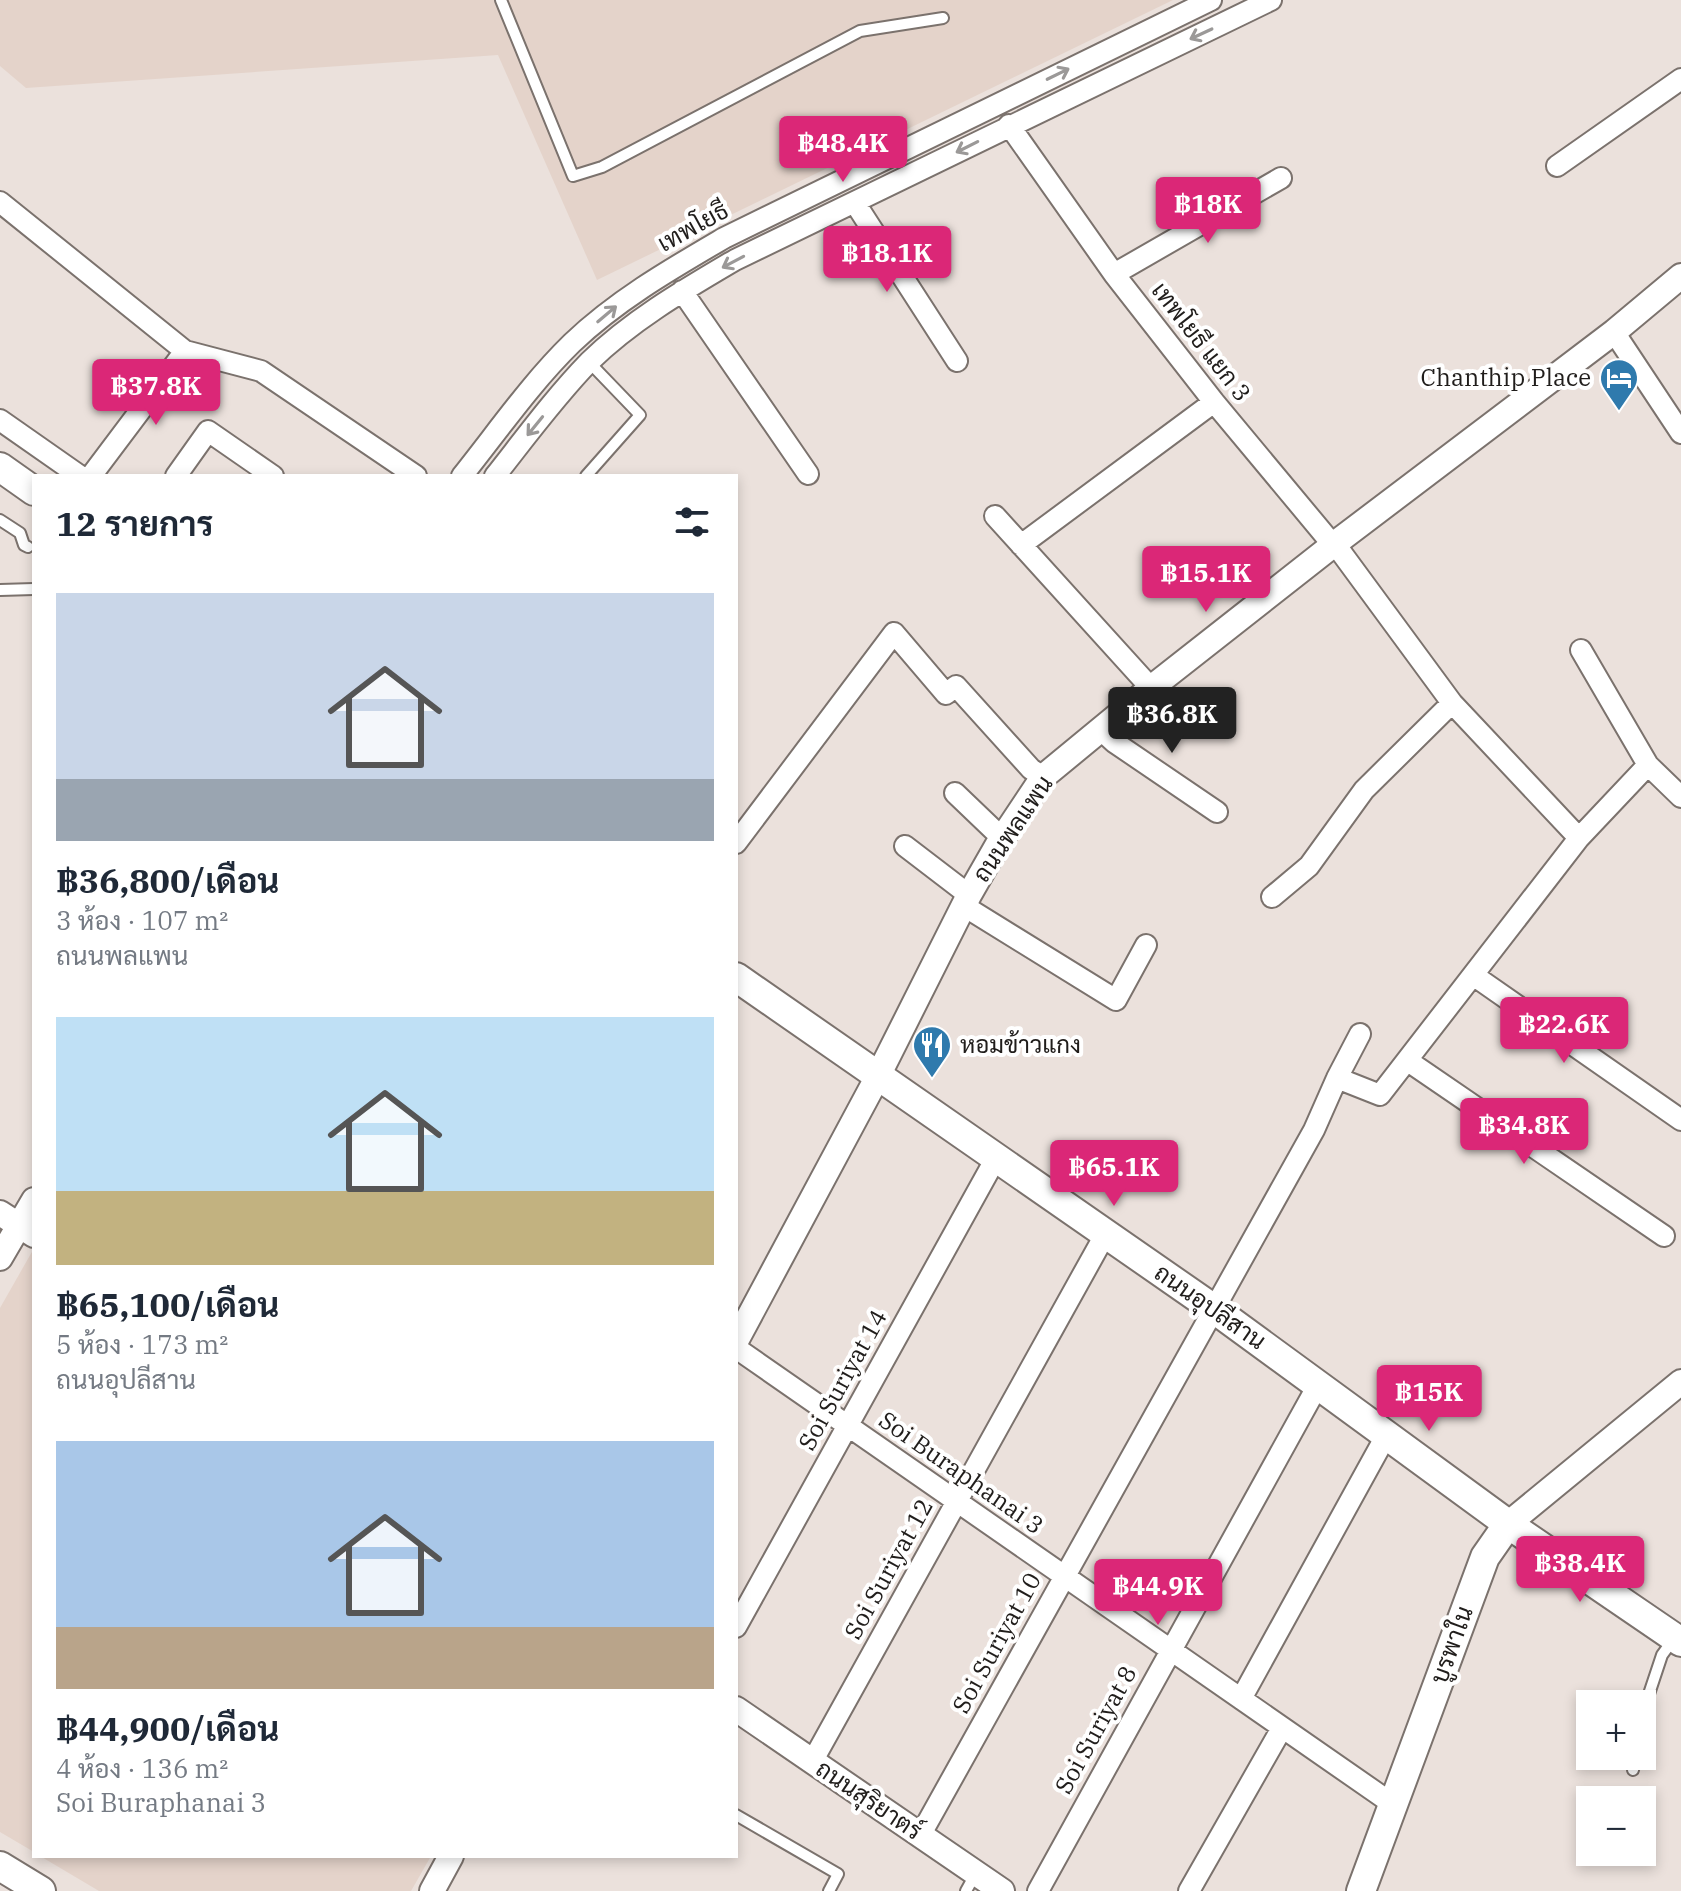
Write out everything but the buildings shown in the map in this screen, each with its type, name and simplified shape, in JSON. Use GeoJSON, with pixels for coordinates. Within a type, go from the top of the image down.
{"type":"FeatureCollection","features":[{"type":"Feature","properties":{"kind":"main road"},"geometry":{"type":"LineString","coordinates":[[0,468],[32,490]]}},
{"type":"Feature","properties":{"kind":"main road","name":"ถนนอุปลีสาน"},"geometry":{"type":"LineString","coordinates":[[738,978],[1214,1309],[1508,1524],[1678,1640]]}},
{"type":"Feature","properties":{"kind":"main road","name":"บูรพาใน"},"geometry":{"type":"LineString","coordinates":[[1361,1891],[1485,1557],[1508,1524]]}},
{"type":"Feature","properties":{"kind":"main road"},"geometry":{"type":"LineString","coordinates":[[0,1866],[41,1891]]}},
{"type":"Feature","properties":{"kind":"street","name":"เทพโยธี"},"geometry":{"type":"LineString","coordinates":[[464,474],[572,343],[622,301],[724,238],[1211,0]]}},
{"type":"Feature","properties":{"kind":"street","name":"เทพโยธี"},"geometry":{"type":"LineString","coordinates":[[497,474],[589,362],[638,320],[682,291],[735,260],[1271,0]]}},
{"type":"Feature","properties":{"kind":"street"},"geometry":{"type":"LineString","coordinates":[[1110,48],[1120,72]]}},
{"type":"Feature","properties":{"kind":"street"},"geometry":{"type":"LineString","coordinates":[[1557,166],[1681,79]]}},
{"type":"Feature","properties":{"kind":"street","name":"เทพโยธี แยก 3"},"geometry":{"type":"LineString","coordinates":[[1009,125],[1114,274],[1214,402],[1334,544],[1452,703],[1579,838]]}},
{"type":"Feature","properties":{"kind":"street"},"geometry":{"type":"LineString","coordinates":[[1114,274],[1281,178]]}},
{"type":"Feature","properties":{"kind":"street"},"geometry":{"type":"LineString","coordinates":[[0,202],[185,351],[261,371],[413,474]]}},
{"type":"Feature","properties":{"kind":"street"},"geometry":{"type":"LineString","coordinates":[[855,203],[957,361]]}},
{"type":"Feature","properties":{"kind":"street","name":"ถนนพลแพน"},"geometry":{"type":"LineString","coordinates":[[738,1337],[878,1076],[966,901],[1002,838],[1043,777],[1334,544],[1614,332],[1681,276]]}},
{"type":"Feature","properties":{"kind":"street"},"geometry":{"type":"LineString","coordinates":[[682,291],[808,474]]}},
{"type":"Feature","properties":{"kind":"street"},"geometry":{"type":"LineString","coordinates":[[1614,332],[1681,433]]}},
{"type":"Feature","properties":{"kind":"street"},"geometry":{"type":"LineString","coordinates":[[572,343],[589,362]]}},
{"type":"Feature","properties":{"kind":"street"},"geometry":{"type":"LineString","coordinates":[[93,474],[185,351]]}},
{"type":"Feature","properties":{"kind":"street"},"geometry":{"type":"LineString","coordinates":[[1021,545],[1214,402]]}},
{"type":"Feature","properties":{"kind":"street"},"geometry":{"type":"LineString","coordinates":[[3,430],[77,474]]}},
{"type":"Feature","properties":{"kind":"street"},"geometry":{"type":"LineString","coordinates":[[178,474],[208,431],[270,474]]}},
{"type":"Feature","properties":{"kind":"street"},"geometry":{"type":"LineString","coordinates":[[995,516],[1151,688]]}},
{"type":"Feature","properties":{"kind":"street"},"geometry":{"type":"LineString","coordinates":[[738,840],[894,633],[946,694],[956,686],[1031,769],[1043,777]]}},
{"type":"Feature","properties":{"kind":"street"},"geometry":{"type":"LineString","coordinates":[[1581,650],[1648,765],[1681,797]]}},
{"type":"Feature","properties":{"kind":"street"},"geometry":{"type":"LineString","coordinates":[[1272,897],[1309,866],[1364,790],[1452,703]]}},
{"type":"Feature","properties":{"kind":"street"},"geometry":{"type":"LineString","coordinates":[[1101,730],[1217,812]]}},
{"type":"Feature","properties":{"kind":"street"},"geometry":{"type":"LineString","coordinates":[[1337,1078],[1380,1095],[1579,838],[1648,765]]}},
{"type":"Feature","properties":{"kind":"street"},"geometry":{"type":"LineString","coordinates":[[955,793],[1002,838]]}},
{"type":"Feature","properties":{"kind":"street"},"geometry":{"type":"LineString","coordinates":[[905,846],[966,901],[1116,1000],[1146,945]]}},
{"type":"Feature","properties":{"kind":"street"},"geometry":{"type":"LineString","coordinates":[[1473,975],[1681,1120]]}},
{"type":"Feature","properties":{"kind":"street","name":"Soi Suriyat 10"},"geometry":{"type":"LineString","coordinates":[[921,1834],[1314,1130],[1360,1034]]}},
{"type":"Feature","properties":{"kind":"street"},"geometry":{"type":"LineString","coordinates":[[1408,1061],[1664,1236]]}},
{"type":"Feature","properties":{"kind":"street","name":"Soi Suriyat 14"},"geometry":{"type":"LineString","coordinates":[[738,1623],[996,1158]]}},
{"type":"Feature","properties":{"kind":"street"},"geometry":{"type":"LineString","coordinates":[[0,1258],[32,1203]]}},
{"type":"Feature","properties":{"kind":"street","name":"Soi Suriyat 12"},"geometry":{"type":"LineString","coordinates":[[812,1762],[1106,1233]]}},
{"type":"Feature","properties":{"kind":"street","name":"Soi Buraphanai 3"},"geometry":{"type":"LineString","coordinates":[[738,1349],[1394,1805]]}},
{"type":"Feature","properties":{"kind":"street","name":"บูรพาใน"},"geometry":{"type":"LineString","coordinates":[[1508,1524],[1681,1382]]}},
{"type":"Feature","properties":{"kind":"street","name":"Soi Suriyat 8"},"geometry":{"type":"LineString","coordinates":[[1038,1891],[1318,1385]]}},
{"type":"Feature","properties":{"kind":"street"},"geometry":{"type":"LineString","coordinates":[[1241,1699],[1387,1434]]}},
{"type":"Feature","properties":{"kind":"street","name":"ถนนสุริยาตร์"},"geometry":{"type":"LineString","coordinates":[[738,1710],[921,1834],[971,1882],[1002,1891]]}},
{"type":"Feature","properties":{"kind":"street"},"geometry":{"type":"LineString","coordinates":[[1189,1891],[1282,1728]]}},
{"type":"Feature","properties":{"kind":"street"},"geometry":{"type":"LineString","coordinates":[[432,1891],[450,1858]]}},
{"type":"Feature","properties":{"kind":"lane"},"geometry":{"type":"LineString","coordinates":[[501,0],[573,176],[602,167],[860,31],[943,18]]}},
{"type":"Feature","properties":{"kind":"lane"},"geometry":{"type":"LineString","coordinates":[[588,474],[640,415],[589,362]]}},
{"type":"Feature","properties":{"kind":"lane"},"geometry":{"type":"LineString","coordinates":[[0,520],[20,533],[24,545],[28,547]]}},
{"type":"Feature","properties":{"kind":"lane"},"geometry":{"type":"LineString","coordinates":[[0,590],[32,589]]}},
{"type":"Feature","properties":{"kind":"lane"},"geometry":{"type":"LineString","coordinates":[[1650,1690],[1662,1655],[1678,1640]]}},
{"type":"Feature","properties":{"kind":"lane"},"geometry":{"type":"LineString","coordinates":[[738,1816],[838,1874],[829,1891]]}},
{"type":"Feature","properties":{"kind":"shaded area"},"geometry":{"type":"Polygon","coordinates":[[[0,0],[1173,0],[597,280],[498,55],[26,88],[0,66],[0,0]]]}},
{"type":"Feature","properties":{"kind":"shaded area"},"geometry":{"type":"Polygon","coordinates":[[[32,1252],[32,1851],[0,1832],[0,1308],[32,1252]]]}},
{"type":"Feature","properties":{"kind":"shaded area"},"geometry":{"type":"Polygon","coordinates":[[[43,1858],[430,1858],[411,1891],[99,1891],[43,1858]]]}},
{"type":"Feature","properties":{"kind":"place","name":"Chanthip Place"},"geometry":{"type":"Point","coordinates":[1619,412]}},
{"type":"Feature","properties":{"kind":"place","name":"หอมข้าวแกง"},"geometry":{"type":"Point","coordinates":[932,1079]}}]}
